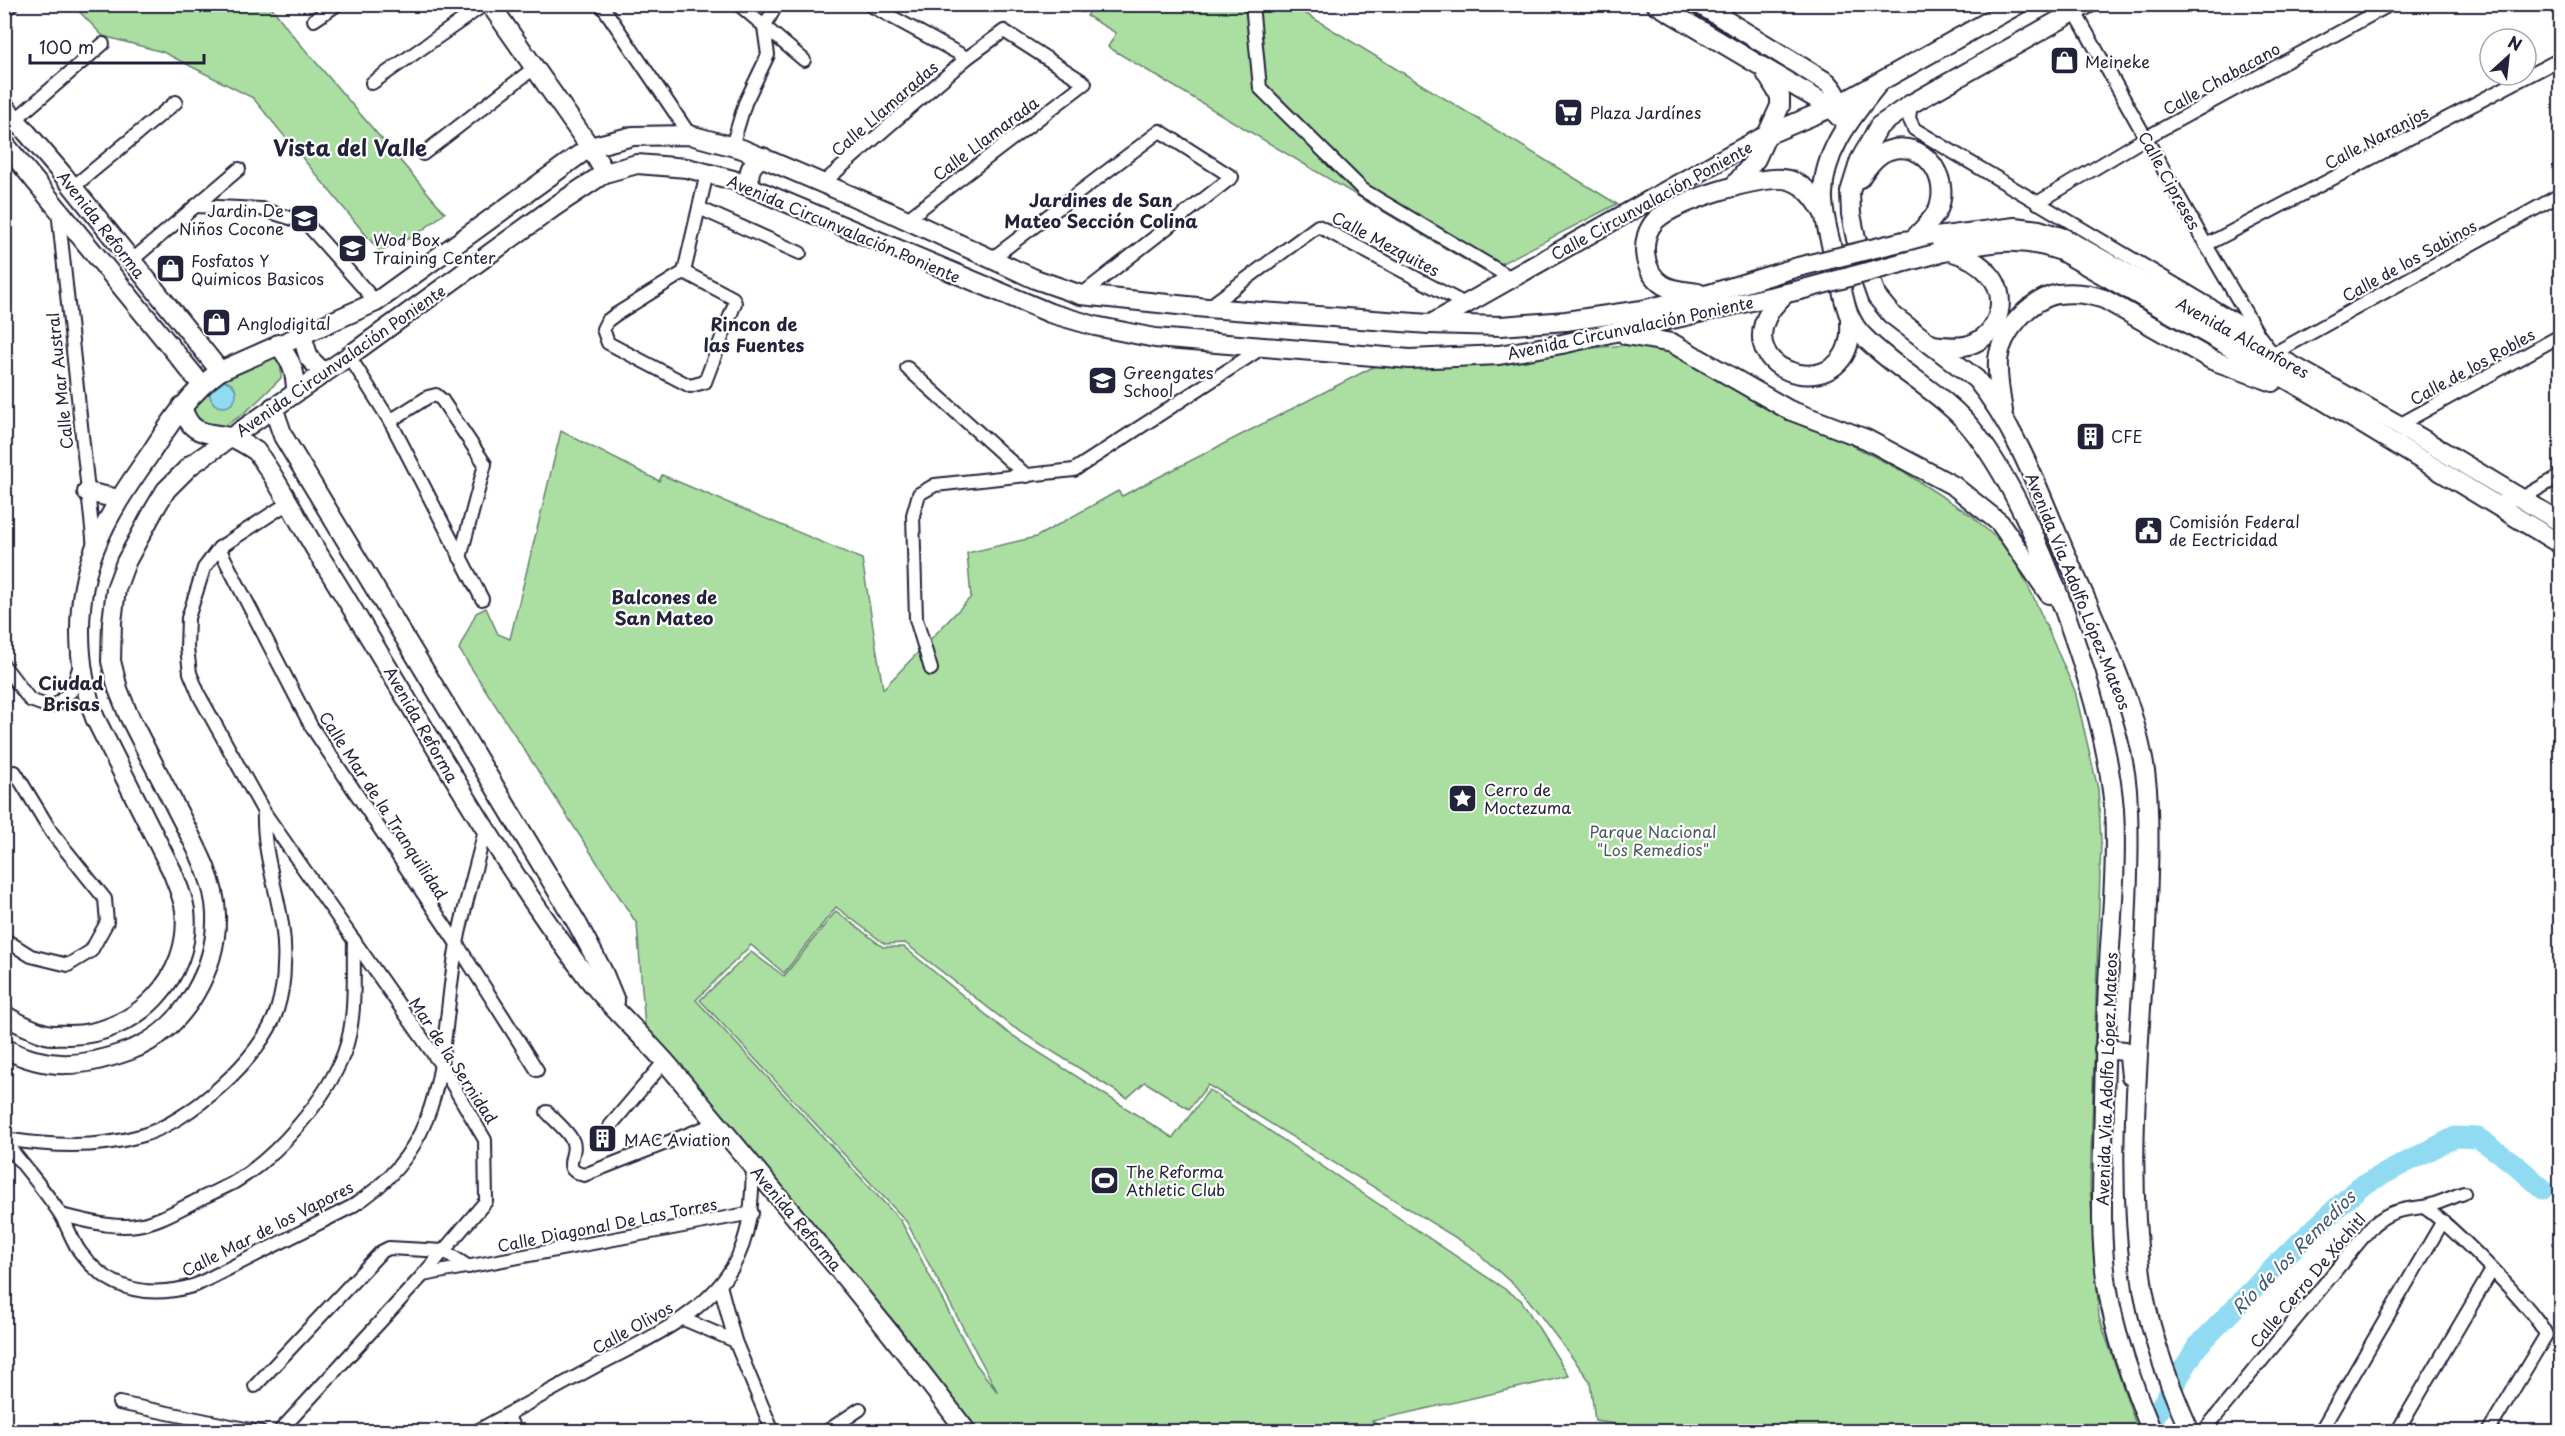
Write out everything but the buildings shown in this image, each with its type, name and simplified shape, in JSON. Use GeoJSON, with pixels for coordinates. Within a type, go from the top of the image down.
{"type":"FeatureCollection","features":[{"type":"Feature","properties":{"kind":"main road"},"geometry":{"type":"LineString","coordinates":[[490,4],[590,147],[605,173]]}},
{"type":"Feature","properties":{"kind":"main road"},"geometry":{"type":"LineString","coordinates":[[1656,4],[1822,102],[1840,104]]}},
{"type":"Feature","properties":{"kind":"main road"},"geometry":{"type":"LineString","coordinates":[[1830,155],[1878,84],[2019,4]]}},
{"type":"Feature","properties":{"kind":"main road","name":"Avenida Via Adolfo López Mateos"},"geometry":{"type":"LineString","coordinates":[[2078,7],[1911,104],[1879,126],[1860,160],[1850,192],[1851,214],[1877,297],[1891,314],[1976,379],[2019,445],[2121,682],[2140,746],[2147,788],[2148,874],[2134,1186],[2141,1276],[2160,1356],[2190,1431]]}},
{"type":"Feature","properties":{"kind":"main road"},"geometry":{"type":"LineString","coordinates":[[1707,9],[1821,78],[1833,89],[1840,104],[1824,182],[1825,217],[1851,334],[1845,354],[1832,367],[1818,375],[1802,375],[1785,371],[1773,361],[1766,350],[1763,338],[1764,323],[1770,309],[1793,292]]}},
{"type":"Feature","properties":{"kind":"main road"},"geometry":{"type":"LineString","coordinates":[[1732,188],[1753,165],[1780,106],[1780,96],[1763,68]]}},
{"type":"Feature","properties":{"kind":"main road","name":"Calle Circunvalación Poniente"},"geometry":{"type":"LineString","coordinates":[[1429,324],[1767,135],[1840,104],[1878,84]]}},
{"type":"Feature","properties":{"kind":"main road","name":"Avenida Reforma"},"geometry":{"type":"LineString","coordinates":[[10,112],[220,371]]}},
{"type":"Feature","properties":{"kind":"main road","name":"Avenida Circunvalación Poniente"},"geometry":{"type":"LineString","coordinates":[[4,1015],[22,1025],[48,1034],[87,1035],[122,1024],[159,993],[175,969],[182,953],[185,912],[181,894],[172,871],[95,718],[87,696],[82,658],[81,616],[85,581],[94,549],[119,499],[182,406],[201,384],[220,371],[376,302],[590,147],[633,136],[690,135],[736,147],[824,183],[990,260],[1081,295],[1207,308],[1429,324],[1501,326],[1566,321],[1642,310],[1709,294],[1798,267],[1908,241]]}},
{"type":"Feature","properties":{"kind":"main road","name":"Avenida Reforma"},"geometry":{"type":"LineString","coordinates":[[4,143],[11,159],[36,182],[58,208],[201,384]]}},
{"type":"Feature","properties":{"kind":"main road"},"geometry":{"type":"LineString","coordinates":[[733,180],[742,165],[736,147]]}},
{"type":"Feature","properties":{"kind":"main road"},"geometry":{"type":"LineString","coordinates":[[1850,192],[1878,156],[1889,150],[1905,148],[1920,152],[1930,161],[1938,177],[1942,194],[1938,209],[1908,241]]}},
{"type":"Feature","properties":{"kind":"main road"},"geometry":{"type":"LineString","coordinates":[[751,188],[749,181],[752,166],[763,158]]}},
{"type":"Feature","properties":{"kind":"main road","name":"Avenida Circunvalación Poniente"},"geometry":{"type":"LineString","coordinates":[[4,1048],[19,1056],[43,1063],[64,1065],[85,1064],[141,1047],[164,1031],[185,1009],[201,983],[210,960],[215,937],[216,912],[210,885],[202,861],[128,714],[111,662],[116,589],[126,562],[166,490],[191,465],[349,356],[554,207],[605,173],[637,164],[687,168],[733,180],[1050,313],[1095,326],[1155,338],[1410,359],[1498,355],[1615,333],[1793,292],[1942,253]]}},
{"type":"Feature","properties":{"kind":"main road"},"geometry":{"type":"LineString","coordinates":[[1709,294],[1673,290],[1653,275],[1647,262],[1645,248],[1648,231],[1664,213],[1681,204],[1759,180],[1775,178],[1788,180],[1809,192],[1825,217]]}},
{"type":"Feature","properties":{"kind":"main road"},"geometry":{"type":"LineString","coordinates":[[36,182],[69,182]]}},
{"type":"Feature","properties":{"kind":"main road"},"geometry":{"type":"LineString","coordinates":[[539,182],[554,207]]}},
{"type":"Feature","properties":{"kind":"main road","name":"Avenida Alcanfores"},"geometry":{"type":"LineString","coordinates":[[1908,241],[2015,227],[2039,230],[2064,238],[2398,425],[2560,522]]}},
{"type":"Feature","properties":{"kind":"main road","name":"Avenida Alcanfores"},"geometry":{"type":"LineString","coordinates":[[1942,253],[2014,240],[2039,243],[2061,251],[2318,397],[2560,544]]}},
{"type":"Feature","properties":{"kind":"main road"},"geometry":{"type":"LineString","coordinates":[[1932,345],[1972,344],[1985,337],[1994,326],[1999,312],[1998,291],[1991,275],[1982,266],[1942,253]]}},
{"type":"Feature","properties":{"kind":"main road"},"geometry":{"type":"LineString","coordinates":[[2005,422],[1998,381],[1998,358],[2004,342],[2028,310],[2058,294],[2090,295],[2104,299],[2212,360],[2318,397]]}},
{"type":"Feature","properties":{"kind":"main road","name":"Avenida Via Adolfo López Mateos"},"geometry":{"type":"LineString","coordinates":[[1850,322],[1877,350],[1948,405],[1974,431],[1995,463],[2036,541],[2069,622],[2091,689],[2106,754],[2114,809],[2114,872],[2104,1049],[2101,1208],[2107,1282],[2116,1333],[2128,1374],[2152,1431]]}},
{"type":"Feature","properties":{"kind":"main road"},"geometry":{"type":"LineString","coordinates":[[1615,333],[1672,344],[1789,410],[1866,439],[1954,486],[2000,523],[2069,622]]}},
{"type":"Feature","properties":{"kind":"main road"},"geometry":{"type":"LineString","coordinates":[[172,347],[183,345],[190,335]]}},
{"type":"Feature","properties":{"kind":"main road"},"geometry":{"type":"LineString","coordinates":[[302,336],[309,358],[323,372]]}},
{"type":"Feature","properties":{"kind":"main road"},"geometry":{"type":"LineString","coordinates":[[278,344],[293,365],[296,375],[296,392]]}},
{"type":"Feature","properties":{"kind":"main road","name":"Avenida Reforma"},"geometry":{"type":"LineString","coordinates":[[182,406],[185,418],[198,432],[230,437],[256,451],[374,641],[440,757],[485,830],[589,980],[665,1061],[717,1123],[888,1328],[967,1431]]}},
{"type":"Feature","properties":{"kind":"main road","name":"Avenida Reforma"},"geometry":{"type":"LineString","coordinates":[[273,407],[279,428],[289,446],[578,925],[603,972],[619,1011]]}},
{"type":"Feature","properties":{"kind":"main road"},"geometry":{"type":"LineString","coordinates":[[267,466],[271,452],[276,447],[289,446]]}},
{"type":"Feature","properties":{"kind":"main road"},"geometry":{"type":"LineString","coordinates":[[87,492],[119,499]]}},
{"type":"Feature","properties":{"kind":"main road"},"geometry":{"type":"LineString","coordinates":[[374,641],[385,643],[391,640],[396,624]]}},
{"type":"Feature","properties":{"kind":"main road"},"geometry":{"type":"LineString","coordinates":[[440,757],[453,744],[467,741]]}},
{"type":"Feature","properties":{"kind":"main road"},"geometry":{"type":"LineString","coordinates":[[2104,1049],[2120,1049],[2129,1057],[2136,1119]]}},
{"type":"Feature","properties":{"kind":"street"},"geometry":{"type":"LineString","coordinates":[[4,11],[12,4]]}},
{"type":"Feature","properties":{"kind":"street"},"geometry":{"type":"LineString","coordinates":[[314,20],[338,4]]}},
{"type":"Feature","properties":{"kind":"street"},"geometry":{"type":"LineString","coordinates":[[372,83],[484,4]]}},
{"type":"Feature","properties":{"kind":"street"},"geometry":{"type":"LineString","coordinates":[[600,4],[690,135]]}},
{"type":"Feature","properties":{"kind":"street"},"geometry":{"type":"LineString","coordinates":[[738,4],[804,60]]}},
{"type":"Feature","properties":{"kind":"street"},"geometry":{"type":"LineString","coordinates":[[736,147],[745,104],[768,55],[764,27],[777,4]]}},
{"type":"Feature","properties":{"kind":"street"},"geometry":{"type":"LineString","coordinates":[[868,4],[967,58]]}},
{"type":"Feature","properties":{"kind":"street"},"geometry":{"type":"LineString","coordinates":[[1252,4],[1260,88],[1363,190],[1511,278]]}},
{"type":"Feature","properties":{"kind":"street"},"geometry":{"type":"LineString","coordinates":[[1707,9],[1731,4]]}},
{"type":"Feature","properties":{"kind":"street","name":"Calle Chabacano"},"geometry":{"type":"LineString","coordinates":[[2037,203],[2147,137],[2391,4]]}},
{"type":"Feature","properties":{"kind":"street","name":"Calle Cipreses"},"geometry":{"type":"LineString","coordinates":[[2078,7],[2206,245],[2273,354]]}},
{"type":"Feature","properties":{"kind":"street","name":"Calle Llamarada"},"geometry":{"type":"LineString","coordinates":[[906,220],[1085,83],[1004,31],[967,58]]}},
{"type":"Feature","properties":{"kind":"street"},"geometry":{"type":"LineString","coordinates":[[10,112],[103,44]]}},
{"type":"Feature","properties":{"kind":"street","name":"Calle Llamaradas"},"geometry":{"type":"LineString","coordinates":[[824,183],[967,58]]}},
{"type":"Feature","properties":{"kind":"street","name":"Calle Naranjos"},"geometry":{"type":"LineString","coordinates":[[2206,245],[2560,59]]}},
{"type":"Feature","properties":{"kind":"street"},"geometry":{"type":"LineString","coordinates":[[423,154],[534,68]]}},
{"type":"Feature","properties":{"kind":"street"},"geometry":{"type":"LineString","coordinates":[[69,182],[176,102]]}},
{"type":"Feature","properties":{"kind":"street","name":"Avenida Alcanfores"},"geometry":{"type":"LineString","coordinates":[[1911,104],[1909,118],[1914,129],[2258,333]]}},
{"type":"Feature","properties":{"kind":"street"},"geometry":{"type":"LineString","coordinates":[[990,260],[1160,131],[1232,177],[1081,295]]}},
{"type":"Feature","properties":{"kind":"street"},"geometry":{"type":"LineString","coordinates":[[131,261],[239,169]]}},
{"type":"Feature","properties":{"kind":"street"},"geometry":{"type":"LineString","coordinates":[[684,272],[733,298],[735,303],[705,382],[690,386],[608,343],[603,330],[607,321],[684,272],[707,173]]}},
{"type":"Feature","properties":{"kind":"street","name":"Calle de los Sabinos"},"geometry":{"type":"LineString","coordinates":[[2273,354],[2560,195]]}},
{"type":"Feature","properties":{"kind":"street"},"geometry":{"type":"LineString","coordinates":[[195,206],[261,208],[306,223],[376,302]]}},
{"type":"Feature","properties":{"kind":"street","name":"Calle Mar Austral"},"geometry":{"type":"LineString","coordinates":[[58,208],[94,549]]}},
{"type":"Feature","properties":{"kind":"street"},"geometry":{"type":"LineString","coordinates":[[699,208],[800,253]]}},
{"type":"Feature","properties":{"kind":"street","name":"Calle Mezquites"},"geometry":{"type":"LineString","coordinates":[[1207,308],[1318,226],[1465,304]]}},
{"type":"Feature","properties":{"kind":"street","name":"Calle de los Robles"},"geometry":{"type":"LineString","coordinates":[[2398,425],[2560,336]]}},
{"type":"Feature","properties":{"kind":"street"},"geometry":{"type":"LineString","coordinates":[[931,669],[916,619],[913,515],[920,494],[935,485],[1074,470],[1266,346]]}},
{"type":"Feature","properties":{"kind":"street"},"geometry":{"type":"LineString","coordinates":[[349,356],[390,421],[482,598]]}},
{"type":"Feature","properties":{"kind":"street"},"geometry":{"type":"LineString","coordinates":[[907,368],[1027,476]]}},
{"type":"Feature","properties":{"kind":"street"},"geometry":{"type":"LineString","coordinates":[[390,421],[428,397],[436,395],[442,400],[485,464],[460,558]]}},
{"type":"Feature","properties":{"kind":"street"},"geometry":{"type":"LineString","coordinates":[[2494,503],[2522,498],[2560,476]]}},
{"type":"Feature","properties":{"kind":"street"},"geometry":{"type":"LineString","coordinates":[[219,548],[288,503]]}},
{"type":"Feature","properties":{"kind":"street","name":"Mar de la Sernidad"},"geometry":{"type":"LineString","coordinates":[[219,548],[204,568],[188,618],[187,648],[190,673],[200,697],[264,812],[441,1065],[485,1140],[486,1201],[423,1275],[279,1431]]}},
{"type":"Feature","properties":{"kind":"street","name":"Calle Mar de la Tranquilidad"},"geometry":{"type":"LineString","coordinates":[[219,548],[311,726],[457,944],[537,1070]]}},
{"type":"Feature","properties":{"kind":"street"},"geometry":{"type":"LineString","coordinates":[[4,666],[30,700],[47,706],[57,704],[72,690],[82,658]]}},
{"type":"Feature","properties":{"kind":"street"},"geometry":{"type":"LineString","coordinates":[[4,939],[31,956],[68,965],[91,951],[107,922],[105,899],[52,833],[15,772]]}},
{"type":"Feature","properties":{"kind":"street"},"geometry":{"type":"LineString","coordinates":[[4,1140],[51,1146],[97,1145],[142,1136],[176,1121],[209,1098],[262,1039],[277,1011],[285,966],[284,925],[263,829],[264,812]]}},
{"type":"Feature","properties":{"kind":"street","name":"Calle Mar de los Vapores"},"geometry":{"type":"LineString","coordinates":[[4,1140],[61,1215],[79,1252],[99,1272],[134,1290],[155,1293],[172,1292],[196,1286],[351,1207],[373,1193],[390,1178],[419,1137],[431,1107],[441,1065],[457,944],[485,830]]}},
{"type":"Feature","properties":{"kind":"street"},"geometry":{"type":"LineString","coordinates":[[61,1215],[117,1226],[138,1225],[161,1219],[234,1182],[258,1165],[308,1112],[333,1077],[344,1052],[351,1028],[354,940]]}},
{"type":"Feature","properties":{"kind":"street"},"geometry":{"type":"LineString","coordinates":[[610,1126],[665,1061]]}},
{"type":"Feature","properties":{"kind":"street"},"geometry":{"type":"LineString","coordinates":[[547,1112],[572,1140],[574,1147],[570,1162],[572,1168],[576,1173],[584,1175],[717,1123]]}},
{"type":"Feature","properties":{"kind":"street","name":"Calle Olivos"},"geometry":{"type":"LineString","coordinates":[[475,1431],[683,1319],[720,1285],[733,1267],[752,1213],[753,1166]]}},
{"type":"Feature","properties":{"kind":"street","name":"Calle Cerro De Xóchitl"},"geometry":{"type":"LineString","coordinates":[[2203,1431],[2373,1225],[2392,1213],[2407,1208],[2423,1207],[2464,1192]]}},
{"type":"Feature","properties":{"kind":"street"},"geometry":{"type":"LineString","coordinates":[[2423,1207],[2443,1221],[2492,1270],[2539,1322],[2546,1335],[2488,1431]]}},
{"type":"Feature","properties":{"kind":"street","name":"Calle Diagonal De Las Torres"},"geometry":{"type":"LineString","coordinates":[[423,1275],[752,1213]]}},
{"type":"Feature","properties":{"kind":"street"},"geometry":{"type":"LineString","coordinates":[[2320,1431],[2443,1221]]}},
{"type":"Feature","properties":{"kind":"street"},"geometry":{"type":"LineString","coordinates":[[255,1386],[381,1252],[389,1248],[444,1251],[469,1267]]}},
{"type":"Feature","properties":{"kind":"street"},"geometry":{"type":"LineString","coordinates":[[2397,1431],[2492,1270]]}},
{"type":"Feature","properties":{"kind":"street"},"geometry":{"type":"LineString","coordinates":[[720,1285],[735,1341],[773,1431]]}},
{"type":"Feature","properties":{"kind":"street"},"geometry":{"type":"LineString","coordinates":[[683,1319],[735,1341]]}},
{"type":"Feature","properties":{"kind":"street"},"geometry":{"type":"LineString","coordinates":[[119,1402],[260,1431]]}},
{"type":"Feature","properties":{"kind":"street"},"geometry":{"type":"LineString","coordinates":[[826,1431],[860,1409]]}},
{"type":"Feature","properties":{"kind":"street"},"geometry":{"type":"LineString","coordinates":[[507,1415],[516,1431]]}},
{"type":"Feature","properties":{"kind":"green space"},"geometry":{"type":"Polygon","coordinates":[[[73,5],[270,5],[290,32],[445,213],[416,235],[380,252],[253,98],[163,52],[103,36],[73,5]]]}},
{"type":"Feature","properties":{"kind":"green space"},"geometry":{"type":"Polygon","coordinates":[[[1094,5],[1292,5],[1617,204],[1485,272],[1108,47],[1116,33],[1087,16],[1094,5]]]}},
{"type":"Feature","properties":{"kind":"green space","name":"Parque Nacional \"Los Remedios\""},"geometry":{"type":"Polygon","coordinates":[[[1638,344],[1672,352],[1904,472],[1971,515],[2010,551],[2033,596],[2075,691],[2098,789],[2101,841],[2090,1187],[2099,1317],[2138,1431],[1672,1432],[1595,1421],[1590,1381],[1524,1294],[1471,1247],[1208,1085],[1189,1109],[1145,1082],[1127,1098],[1013,1027],[905,943],[885,944],[836,907],[784,973],[751,945],[696,1000],[901,1221],[976,1364],[998,1393],[906,1221],[700,1000],[751,952],[784,976],[836,911],[883,947],[904,947],[1007,1032],[1173,1138],[1209,1090],[1521,1300],[1569,1376],[1372,1421],[1387,1431],[977,1431],[897,1325],[645,1028],[637,924],[459,649],[476,613],[486,608],[498,634],[510,639],[561,431],[659,481],[662,475],[862,559],[883,689],[971,597],[967,553],[1036,537],[1118,491],[1122,496],[1373,367],[1638,344]]]}},
{"type":"Feature","properties":{"kind":"green space"},"geometry":{"type":"Polygon","coordinates":[[[271,353],[281,364],[281,378],[236,419],[214,429],[203,431],[186,406],[188,398],[271,353]]]}},
{"type":"Feature","properties":{"kind":"water"},"geometry":{"type":"Polygon","coordinates":[[[223,381],[232,385],[236,394],[232,403],[223,407],[214,403],[210,394],[214,385],[223,381]]]}},
{"type":"Feature","properties":{"kind":"waterway","name":"Río de los Remedios"},"geometry":{"type":"LineString","coordinates":[[2145,1432],[2197,1347],[2285,1256],[2359,1187],[2455,1137],[2478,1138],[2516,1165],[2543,1189]]}},
{"type":"Feature","properties":{"kind":"place","name":"Meineke"},"geometry":{"type":"Point","coordinates":[2064,61]}},
{"type":"Feature","properties":{"kind":"place","name":"Plaza Jardínes"},"geometry":{"type":"Point","coordinates":[1569,112]}},
{"type":"Feature","properties":{"kind":"place","name":"Jardin De Niños Cocone"},"geometry":{"type":"Point","coordinates":[305,219]}},
{"type":"Feature","properties":{"kind":"place","name":"Wod Box Training Center"},"geometry":{"type":"Point","coordinates":[352,248]}},
{"type":"Feature","properties":{"kind":"place","name":"Fosfatos Y Quimicos Basicos"},"geometry":{"type":"Point","coordinates":[170,269]}},
{"type":"Feature","properties":{"kind":"place","name":"Anglodigital"},"geometry":{"type":"Point","coordinates":[216,323]}},
{"type":"Feature","properties":{"kind":"place","name":"Greengates School"},"geometry":{"type":"Point","coordinates":[1102,381]}},
{"type":"Feature","properties":{"kind":"place","name":"CFE"},"geometry":{"type":"Point","coordinates":[2090,436]}},
{"type":"Feature","properties":{"kind":"place","name":"Comisión Federal de Eectricidad"},"geometry":{"type":"Point","coordinates":[2148,530]}},
{"type":"Feature","properties":{"kind":"place","name":"Cerro de Moctezuma"},"geometry":{"type":"Point","coordinates":[1463,798]}},
{"type":"Feature","properties":{"kind":"place","name":"MAC Aviation"},"geometry":{"type":"Point","coordinates":[603,1139]}},
{"type":"Feature","properties":{"kind":"place","name":"The Reforma Athletic Club"},"geometry":{"type":"Point","coordinates":[1105,1180]}},
{"type":"Feature","properties":{"kind":"district","name":"Vista del Valle"},"geometry":{"type":"Point","coordinates":[350,146]}},
{"type":"Feature","properties":{"kind":"district","name":"Jardines de San Mateo Sección Colina"},"geometry":{"type":"Point","coordinates":[1101,209]}},
{"type":"Feature","properties":{"kind":"district","name":"Rincon de las Fuentes"},"geometry":{"type":"Point","coordinates":[754,333]}},
{"type":"Feature","properties":{"kind":"district","name":"Balcones de San Mateo"},"geometry":{"type":"Point","coordinates":[664,606]}},
{"type":"Feature","properties":{"kind":"district","name":"Ciudad Brisas"},"geometry":{"type":"Point","coordinates":[71,692]}}]}
